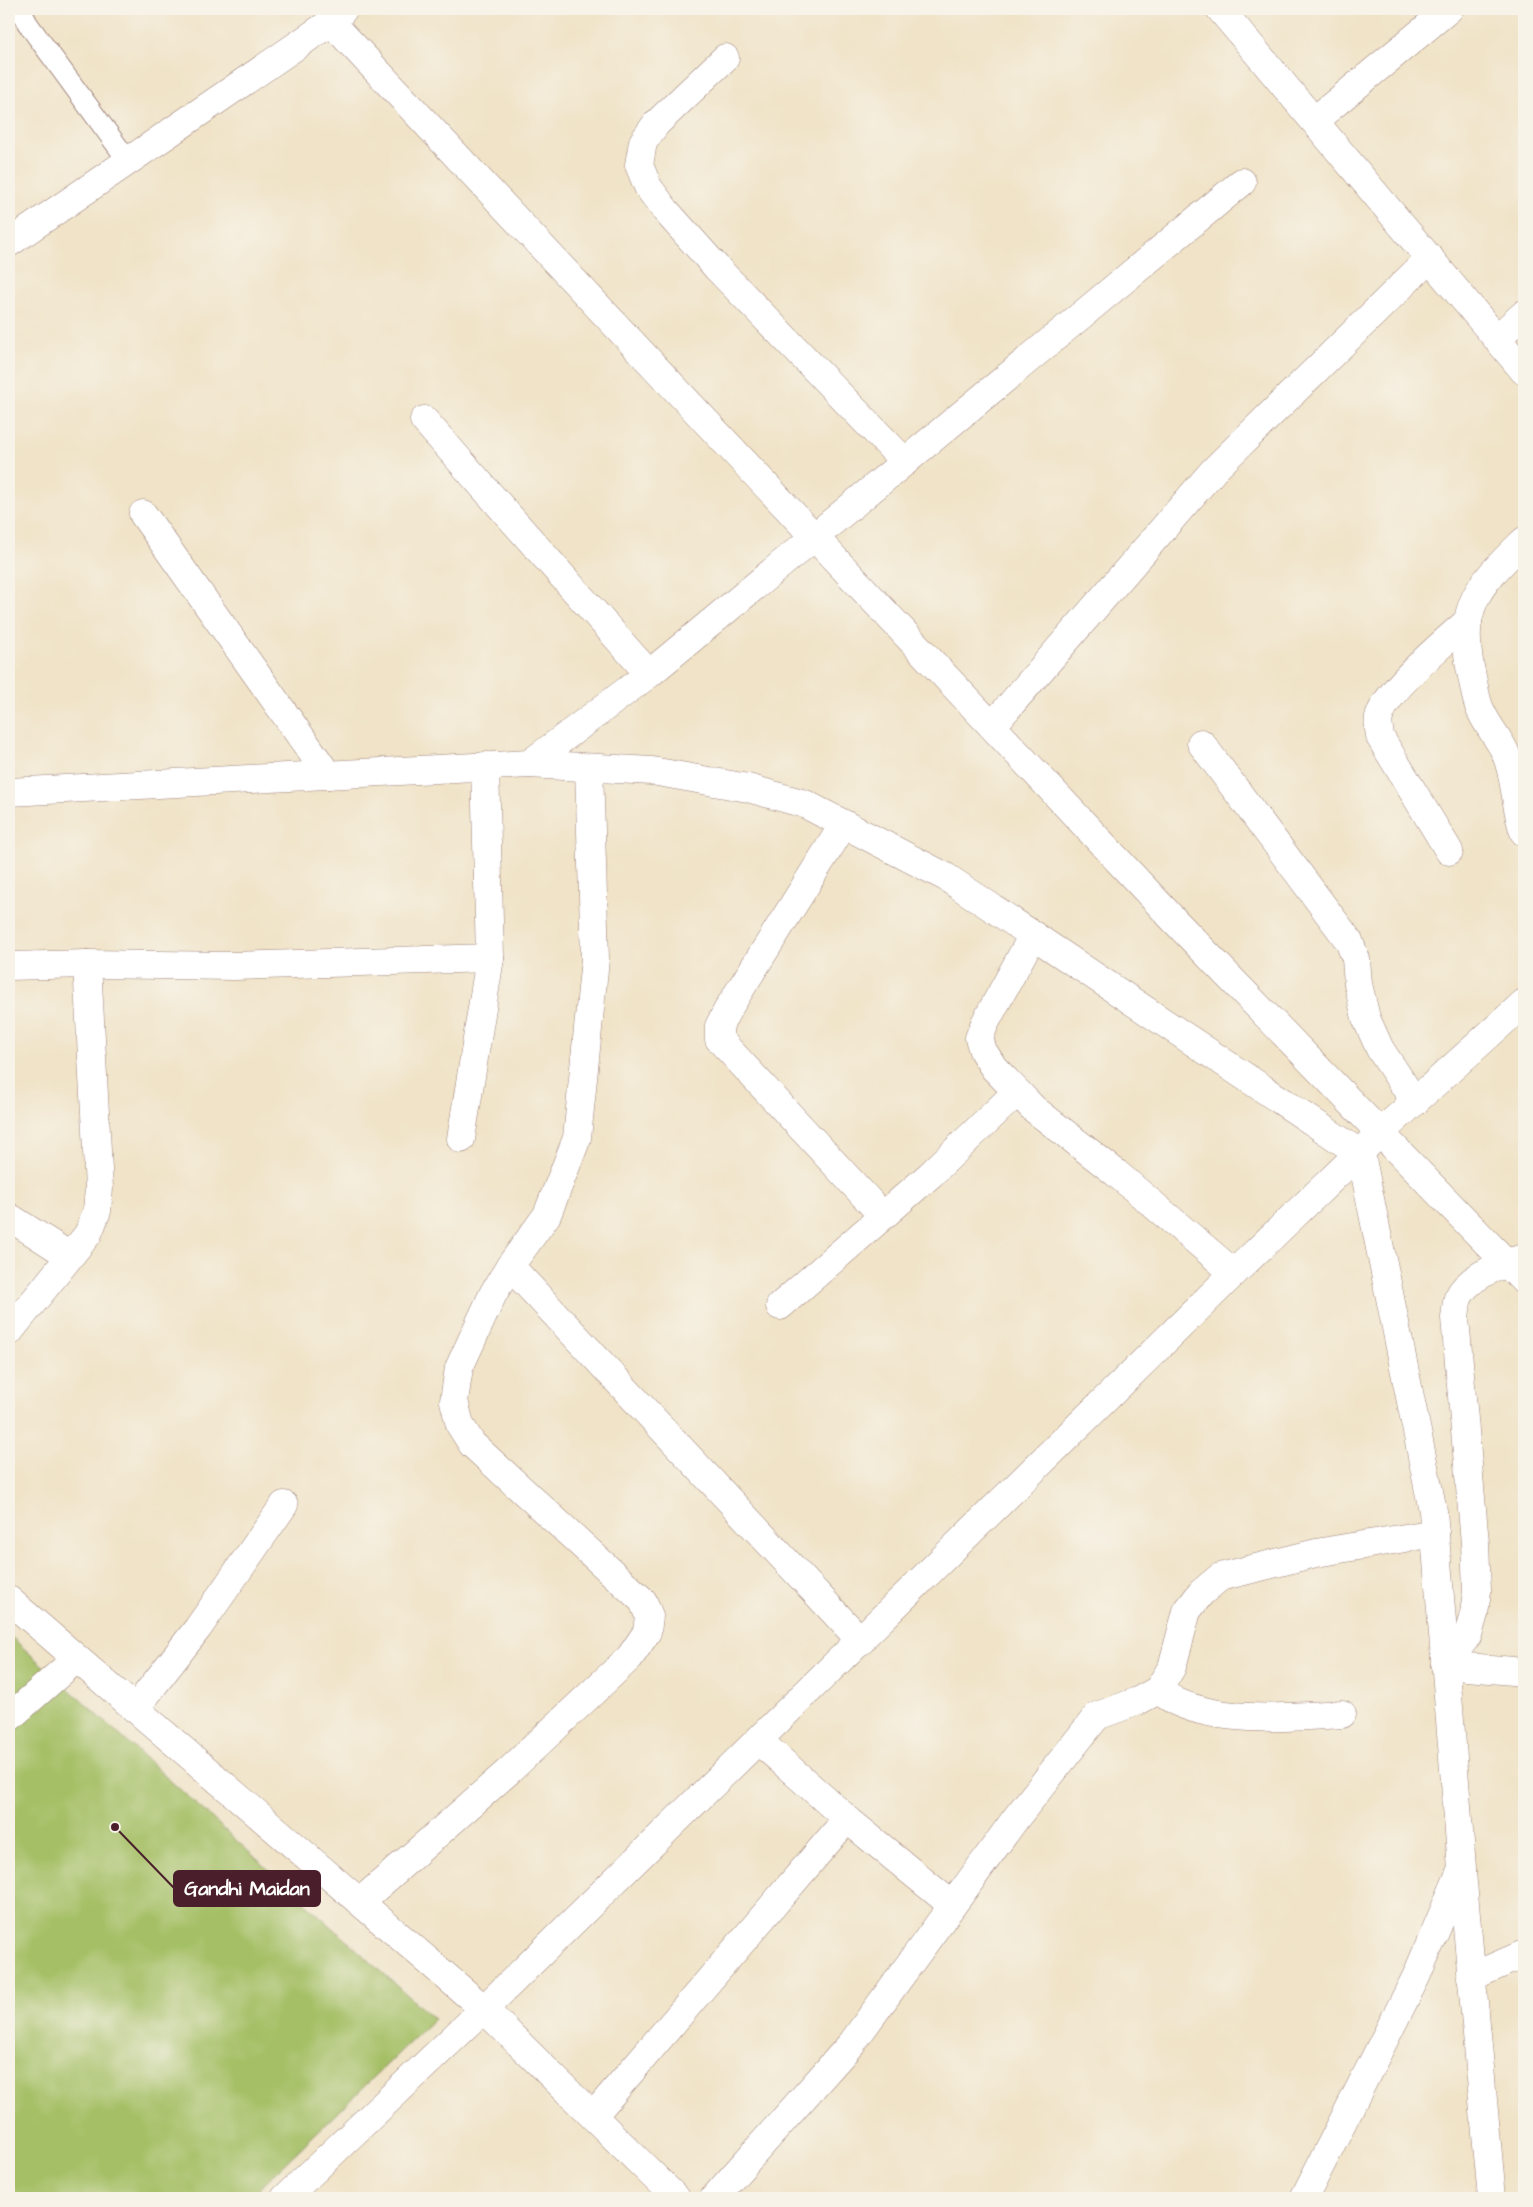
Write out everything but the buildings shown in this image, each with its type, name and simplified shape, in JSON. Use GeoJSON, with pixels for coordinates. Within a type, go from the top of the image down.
{"type":"FeatureCollection","features":[{"type":"Feature","properties":{"kind":"street"},"geometry":{"type":"LineString","coordinates":[[1220,9],[1524,371]]}},
{"type":"Feature","properties":{"kind":"street"},"geometry":{"type":"LineString","coordinates":[[1315,120],[1449,9]]}},
{"type":"Feature","properties":{"kind":"street"},"geometry":{"type":"LineString","coordinates":[[9,243],[129,162],[338,15],[815,537],[1173,919],[1380,1133],[1518,1268]]}},
{"type":"Feature","properties":{"kind":"street"},"geometry":{"type":"LineString","coordinates":[[725,58],[656,124],[643,142],[639,165],[648,187],[717,268],[905,462]]}},
{"type":"Feature","properties":{"kind":"street"},"geometry":{"type":"LineString","coordinates":[[529,764],[649,674],[1242,182]]}},
{"type":"Feature","properties":{"kind":"street"},"geometry":{"type":"LineString","coordinates":[[992,726],[1214,470],[1430,258]]}},
{"type":"Feature","properties":{"kind":"street"},"geometry":{"type":"LineString","coordinates":[[1497,338],[1524,314]]}},
{"type":"Feature","properties":{"kind":"street"},"geometry":{"type":"LineString","coordinates":[[424,420],[649,674]]}},
{"type":"Feature","properties":{"kind":"street"},"geometry":{"type":"LineString","coordinates":[[143,514],[328,775]]}},
{"type":"Feature","properties":{"kind":"street"},"geometry":{"type":"LineString","coordinates":[[1524,541],[1488,576],[1472,602],[1468,621],[1468,658],[1479,708],[1520,781],[1516,810],[1524,832]]}},
{"type":"Feature","properties":{"kind":"street"},"geometry":{"type":"LineString","coordinates":[[1449,851],[1380,737],[1378,719],[1388,701],[1403,684],[1468,621]]}},
{"type":"Feature","properties":{"kind":"street"},"geometry":{"type":"LineString","coordinates":[[1201,743],[1349,941],[1356,960],[1358,984],[1366,1018],[1380,1049],[1415,1102]]}},
{"type":"Feature","properties":{"kind":"street"},"geometry":{"type":"LineString","coordinates":[[9,792],[529,764],[652,771],[748,788],[805,804],[946,877],[1361,1154],[1433,1510],[1471,1977],[1492,2198]]}},
{"type":"Feature","properties":{"kind":"street"},"geometry":{"type":"LineString","coordinates":[[460,1139],[490,958],[484,766]]}},
{"type":"Feature","properties":{"kind":"street"},"geometry":{"type":"LineString","coordinates":[[360,1902],[511,1769],[630,1658],[648,1632],[649,1616],[643,1601],[472,1444],[460,1425],[454,1401],[459,1368],[493,1294],[510,1266],[547,1216],[577,1138],[595,959],[589,768]]}},
{"type":"Feature","properties":{"kind":"street"},"geometry":{"type":"LineString","coordinates":[[844,824],[728,1009],[719,1026],[719,1039],[883,1216]]}},
{"type":"Feature","properties":{"kind":"street"},"geometry":{"type":"LineString","coordinates":[[1033,935],[979,1038],[983,1051],[994,1068],[1034,1109],[1116,1173],[1234,1273]]}},
{"type":"Feature","properties":{"kind":"street"},"geometry":{"type":"LineString","coordinates":[[9,966],[87,964],[234,966],[490,958]]}},
{"type":"Feature","properties":{"kind":"street"},"geometry":{"type":"LineString","coordinates":[[9,1332],[88,1234],[98,1211],[99,1188],[87,964]]}},
{"type":"Feature","properties":{"kind":"street"},"geometry":{"type":"LineString","coordinates":[[285,2198],[759,1741],[1234,1273],[1361,1154],[1380,1133],[1524,1003]]}},
{"type":"Feature","properties":{"kind":"street"},"geometry":{"type":"LineString","coordinates":[[780,1306],[930,1175],[1017,1092]]}},
{"type":"Feature","properties":{"kind":"street"},"geometry":{"type":"LineString","coordinates":[[9,1217],[70,1256]]}},
{"type":"Feature","properties":{"kind":"street"},"geometry":{"type":"LineString","coordinates":[[510,1266],[860,1641]]}},
{"type":"Feature","properties":{"kind":"street"},"geometry":{"type":"LineString","coordinates":[[1445,1665],[1468,1635],[1474,1614],[1477,1591],[1475,1543],[1455,1318],[1458,1299],[1466,1287],[1478,1278],[1518,1268]]}},
{"type":"Feature","properties":{"kind":"street"},"geometry":{"type":"LineString","coordinates":[[135,1709],[198,1628],[284,1504]]}},
{"type":"Feature","properties":{"kind":"street"},"geometry":{"type":"LineString","coordinates":[[714,2198],[852,2043],[1016,1818],[1097,1716],[1138,1701],[1158,1690],[1172,1667],[1187,1611],[1201,1593],[1220,1577],[1316,1553],[1435,1533]]}},
{"type":"Feature","properties":{"kind":"street"},"geometry":{"type":"LineString","coordinates":[[9,1600],[484,2008],[676,2198]]}},
{"type":"Feature","properties":{"kind":"street"},"geometry":{"type":"LineString","coordinates":[[9,1718],[76,1659]]}},
{"type":"Feature","properties":{"kind":"street"},"geometry":{"type":"LineString","coordinates":[[1445,1665],[1524,1672]]}},
{"type":"Feature","properties":{"kind":"street"},"geometry":{"type":"LineString","coordinates":[[1158,1690],[1176,1702],[1200,1710],[1247,1717],[1276,1718],[1342,1714]]}},
{"type":"Feature","properties":{"kind":"street"},"geometry":{"type":"LineString","coordinates":[[759,1741],[952,1906]]}},
{"type":"Feature","properties":{"kind":"street"},"geometry":{"type":"LineString","coordinates":[[593,2116],[848,1819]]}},
{"type":"Feature","properties":{"kind":"street"},"geometry":{"type":"LineString","coordinates":[[1304,2198],[1416,1977],[1462,1868]]}},
{"type":"Feature","properties":{"kind":"street"},"geometry":{"type":"LineString","coordinates":[[1471,1977],[1524,1954]]}},
{"type":"Feature","properties":{"kind":"lane"},"geometry":{"type":"LineString","coordinates":[[20,9],[28,24],[129,162]]}},
{"type":"Feature","properties":{"kind":"green space"},"geometry":{"type":"Polygon","coordinates":[[[9,1635],[434,2019],[249,2198],[9,2198],[9,1635]]]}},
{"type":"Feature","properties":{"kind":"place","name":"Gandhi Maidan"},"geometry":{"type":"Point","coordinates":[115,1827]}}]}
